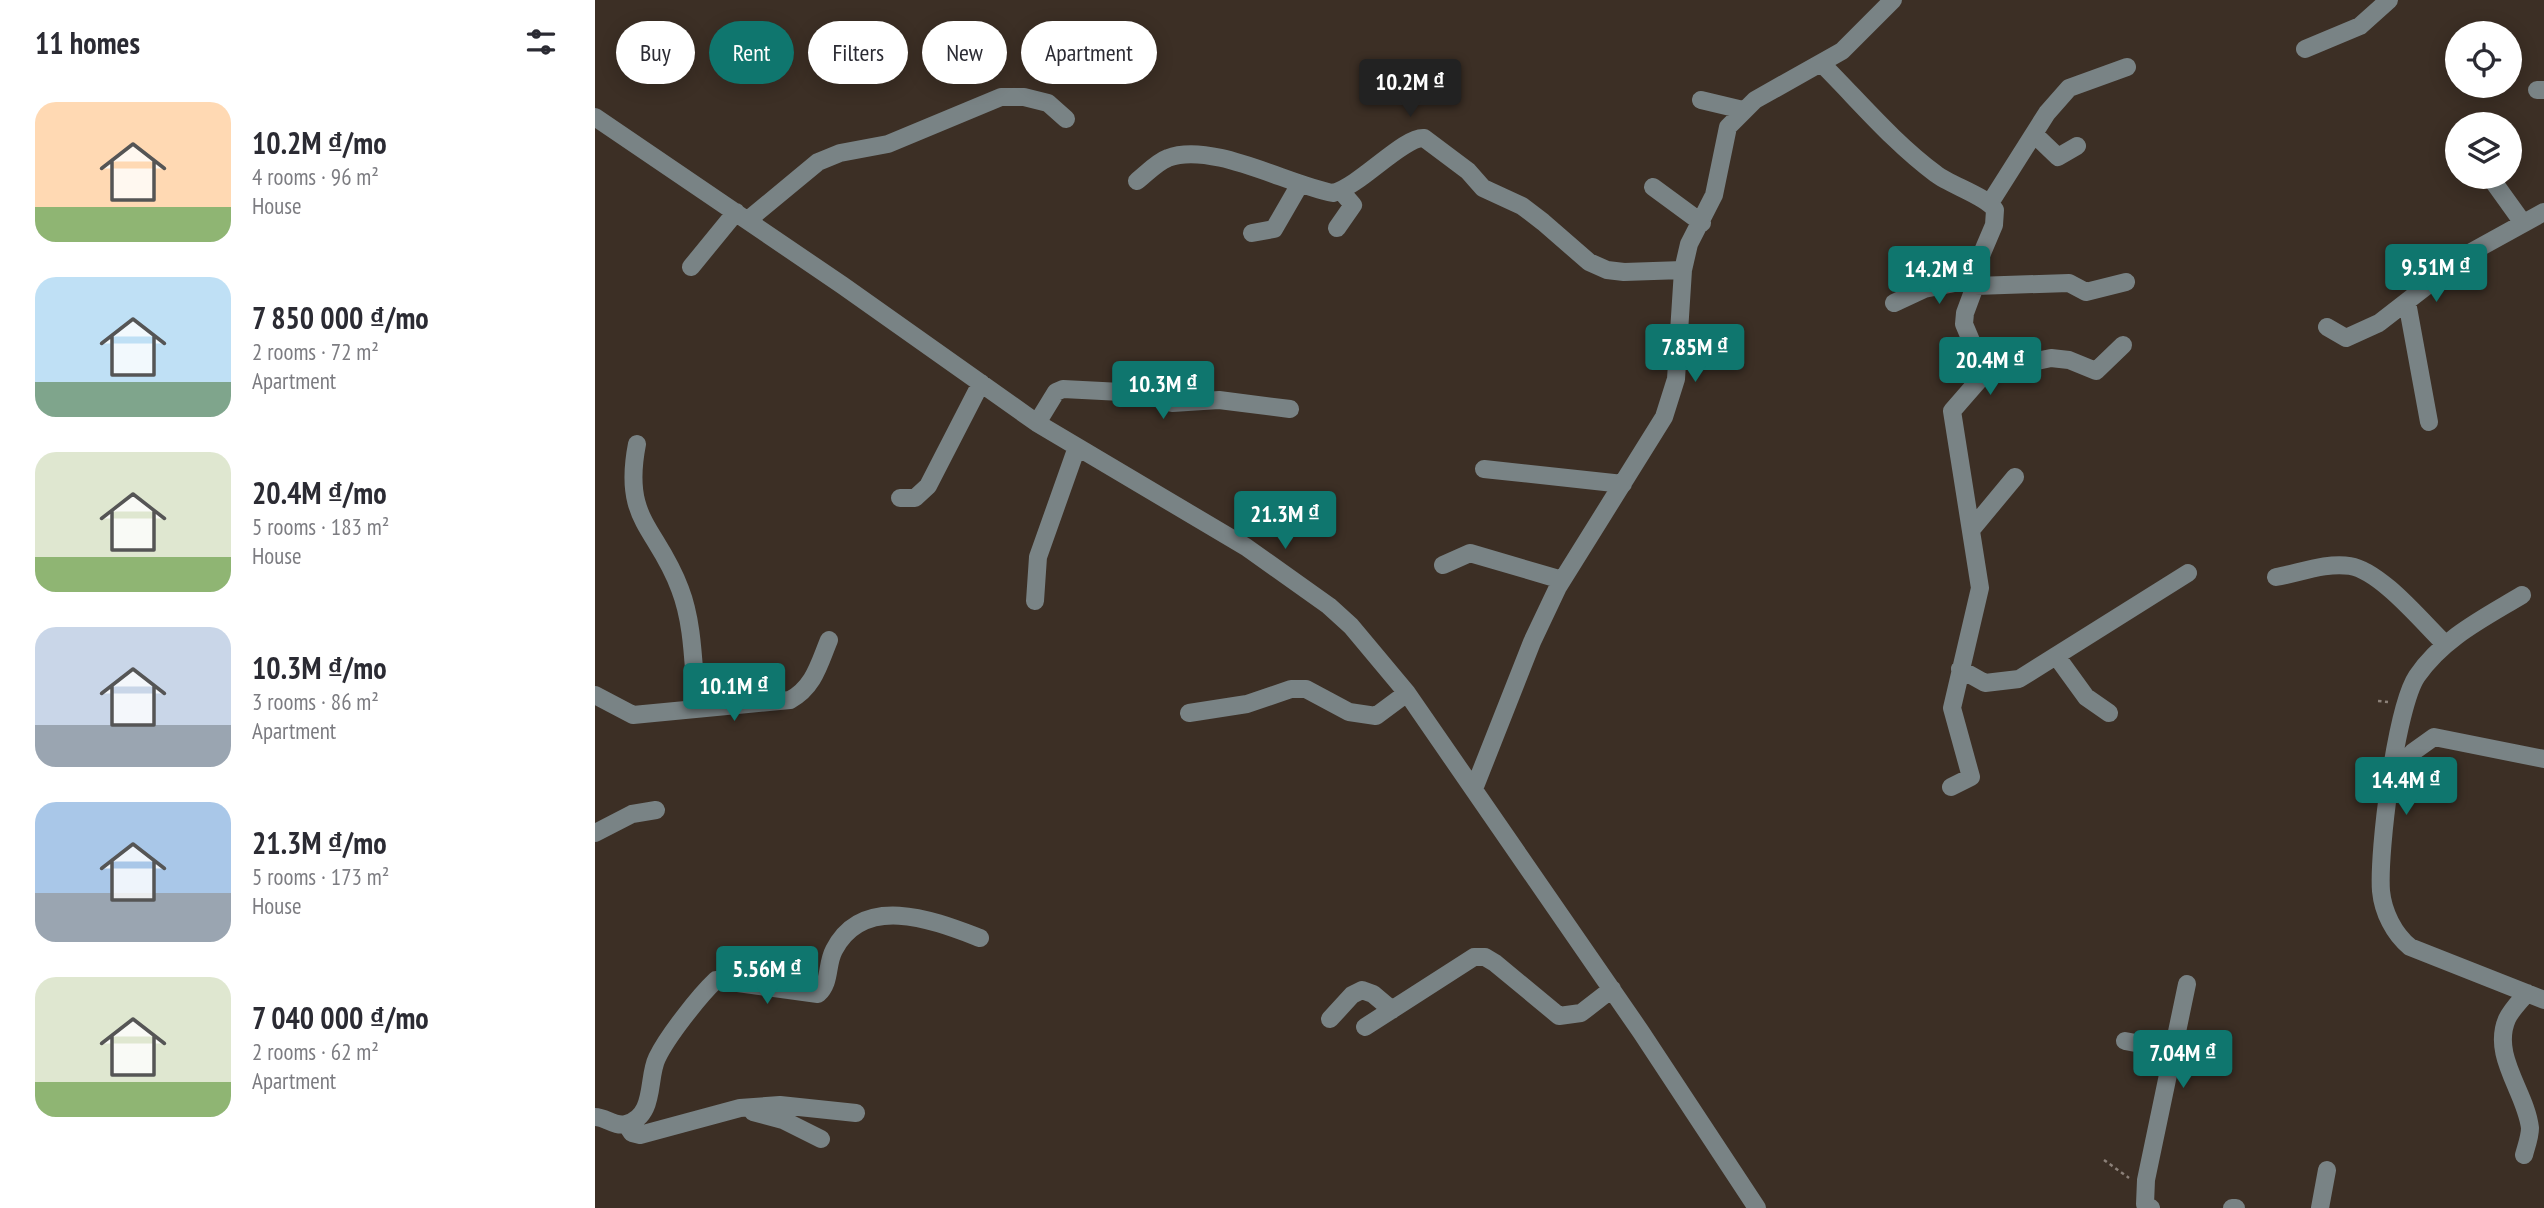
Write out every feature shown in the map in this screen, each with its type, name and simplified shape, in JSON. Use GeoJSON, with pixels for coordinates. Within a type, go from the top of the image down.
{"type":"FeatureCollection","features":[{"type":"Feature","properties":{"kind":"street"},"geometry":{"type":"LineString","coordinates":[[1473,789],[1532,642],[1562,580],[1591,529],[1623,484],[1664,417],[1676,379],[1683,270],[1689,244],[1714,195],[1728,127],[1755,100],[1823,65],[1842,51],[1893,0]]}},
{"type":"Feature","properties":{"kind":"street"},"geometry":{"type":"LineString","coordinates":[[2305,50],[2360,26],[2389,0]]}},
{"type":"Feature","properties":{"kind":"street"},"geometry":{"type":"LineString","coordinates":[[1823,65],[1927,167],[1948,183],[1990,204],[1995,210],[1994,225],[1977,265],[1964,324],[1980,362],[1981,373],[1979,380],[1952,411],[1951,422],[1980,587],[1952,708],[1972,777],[1951,787]]}},
{"type":"Feature","properties":{"kind":"street"},"geometry":{"type":"LineString","coordinates":[[1990,204],[2034,134],[2069,88],[2127,67]]}},
{"type":"Feature","properties":{"kind":"street"},"geometry":{"type":"LineString","coordinates":[[691,267],[742,216],[818,162],[839,153],[888,144],[1002,97],[1024,97],[1048,103],[1066,120]]}},
{"type":"Feature","properties":{"kind":"street"},"geometry":{"type":"LineString","coordinates":[[1701,100],[1744,110]]}},
{"type":"Feature","properties":{"kind":"street"},"geometry":{"type":"LineString","coordinates":[[595,117],[742,216],[1037,424],[1246,547],[1319,599],[1351,626],[1407,693],[1612,989],[1757,1208]]}},
{"type":"Feature","properties":{"kind":"street"},"geometry":{"type":"LineString","coordinates":[[2034,134],[2058,157],[2077,146]]}},
{"type":"Feature","properties":{"kind":"street"},"geometry":{"type":"LineString","coordinates":[[1137,181],[1166,158],[1189,153],[1253,167],[1322,191],[1341,191],[1411,140],[1424,138],[1468,172],[1483,188],[1521,206],[1589,262],[1607,270],[1625,272],[1683,270]]}},
{"type":"Feature","properties":{"kind":"street"},"geometry":{"type":"LineString","coordinates":[[1252,233],[1274,229],[1300,184]]}},
{"type":"Feature","properties":{"kind":"street"},"geometry":{"type":"LineString","coordinates":[[1653,187],[1702,223]]}},
{"type":"Feature","properties":{"kind":"street"},"geometry":{"type":"LineString","coordinates":[[2499,189],[2523,223]]}},
{"type":"Feature","properties":{"kind":"street"},"geometry":{"type":"LineString","coordinates":[[1337,228],[1353,205],[1341,191]]}},
{"type":"Feature","properties":{"kind":"street"},"geometry":{"type":"LineString","coordinates":[[2327,327],[2350,338],[2378,323],[2468,254],[2544,212]]}},
{"type":"Feature","properties":{"kind":"street"},"geometry":{"type":"LineString","coordinates":[[1894,303],[1924,289],[1975,282],[2069,283],[2086,292],[2126,282]]}},
{"type":"Feature","properties":{"kind":"street"},"geometry":{"type":"LineString","coordinates":[[2407,302],[2430,422]]}},
{"type":"Feature","properties":{"kind":"street"},"geometry":{"type":"LineString","coordinates":[[1981,373],[2051,358],[2069,360],[2096,371],[2123,345]]}},
{"type":"Feature","properties":{"kind":"street"},"geometry":{"type":"LineString","coordinates":[[900,498],[915,498],[928,486],[981,383]]}},
{"type":"Feature","properties":{"kind":"street"},"geometry":{"type":"LineString","coordinates":[[1037,424],[1056,392],[1063,389],[1141,393],[1172,403],[1219,400],[1290,409]]}},
{"type":"Feature","properties":{"kind":"street"},"geometry":{"type":"LineString","coordinates":[[638,444],[633,467],[634,500],[681,590],[697,707]]}},
{"type":"Feature","properties":{"kind":"street"},"geometry":{"type":"LineString","coordinates":[[1035,601],[1038,557],[1077,447]]}},
{"type":"Feature","properties":{"kind":"street"},"geometry":{"type":"LineString","coordinates":[[1484,469],[1623,484]]}},
{"type":"Feature","properties":{"kind":"street"},"geometry":{"type":"LineString","coordinates":[[1971,530],[2015,477]]}},
{"type":"Feature","properties":{"kind":"street"},"geometry":{"type":"LineString","coordinates":[[1443,565],[1470,553],[1562,580]]}},
{"type":"Feature","properties":{"kind":"street"},"geometry":{"type":"LineString","coordinates":[[2276,578],[2334,566],[2352,566],[2385,586],[2445,644]]}},
{"type":"Feature","properties":{"kind":"street"},"geometry":{"type":"LineString","coordinates":[[1960,670],[1985,683],[2019,679],[2187,573]]}},
{"type":"Feature","properties":{"kind":"street"},"geometry":{"type":"LineString","coordinates":[[2522,595],[2445,644],[2415,678],[2395,743],[2381,893],[2399,937],[2410,947],[2535,997]]}},
{"type":"Feature","properties":{"kind":"street"},"geometry":{"type":"LineString","coordinates":[[595,695],[633,715],[790,700],[802,694],[813,681],[829,640]]}},
{"type":"Feature","properties":{"kind":"street"},"geometry":{"type":"LineString","coordinates":[[2057,657],[2086,697],[2109,713]]}},
{"type":"Feature","properties":{"kind":"street"},"geometry":{"type":"LineString","coordinates":[[1189,713],[1247,704],[1291,689],[1306,689],[1349,712],[1376,716],[1407,693]]}},
{"type":"Feature","properties":{"kind":"street"},"geometry":{"type":"LineString","coordinates":[[2391,776],[2413,752],[2434,737],[2544,759]]}},
{"type":"Feature","properties":{"kind":"street"},"geometry":{"type":"LineString","coordinates":[[595,833],[632,814],[656,810]]}},
{"type":"Feature","properties":{"kind":"street"},"geometry":{"type":"LineString","coordinates":[[626,1124],[642,1110],[651,1094],[656,1058],[716,980],[818,994],[826,987],[834,949],[848,933],[867,920],[889,915],[916,915],[980,938]]}},
{"type":"Feature","properties":{"kind":"street"},"geometry":{"type":"LineString","coordinates":[[1365,1027],[1474,957],[1485,957],[1495,963],[1559,1016],[1581,1013],[1612,989]]}},
{"type":"Feature","properties":{"kind":"street"},"geometry":{"type":"LineString","coordinates":[[2147,1202],[2172,1050],[2187,984]]}},
{"type":"Feature","properties":{"kind":"street"},"geometry":{"type":"LineString","coordinates":[[1330,1020],[1352,995],[1362,990],[1373,994],[1392,1010]]}},
{"type":"Feature","properties":{"kind":"street"},"geometry":{"type":"LineString","coordinates":[[2524,1155],[2530,1130],[2524,1103],[2503,1048],[2503,1032],[2507,1017],[2535,997]]}},
{"type":"Feature","properties":{"kind":"street"},"geometry":{"type":"LineString","coordinates":[[2125,1041],[2172,1050]]}},
{"type":"Feature","properties":{"kind":"street"},"geometry":{"type":"LineString","coordinates":[[595,1118],[614,1124],[626,1124],[640,1135],[740,1108],[780,1105],[856,1113]]}},
{"type":"Feature","properties":{"kind":"street"},"geometry":{"type":"LineString","coordinates":[[740,1108],[783,1120],[821,1139]]}},
{"type":"Feature","properties":{"kind":"street"},"geometry":{"type":"LineString","coordinates":[[2320,1208],[2327,1170]]}},
{"type":"Feature","properties":{"kind":"path"},"geometry":{"type":"LineString","coordinates":[[2104,1160],[2136,1185],[2147,1202]]}}]}
